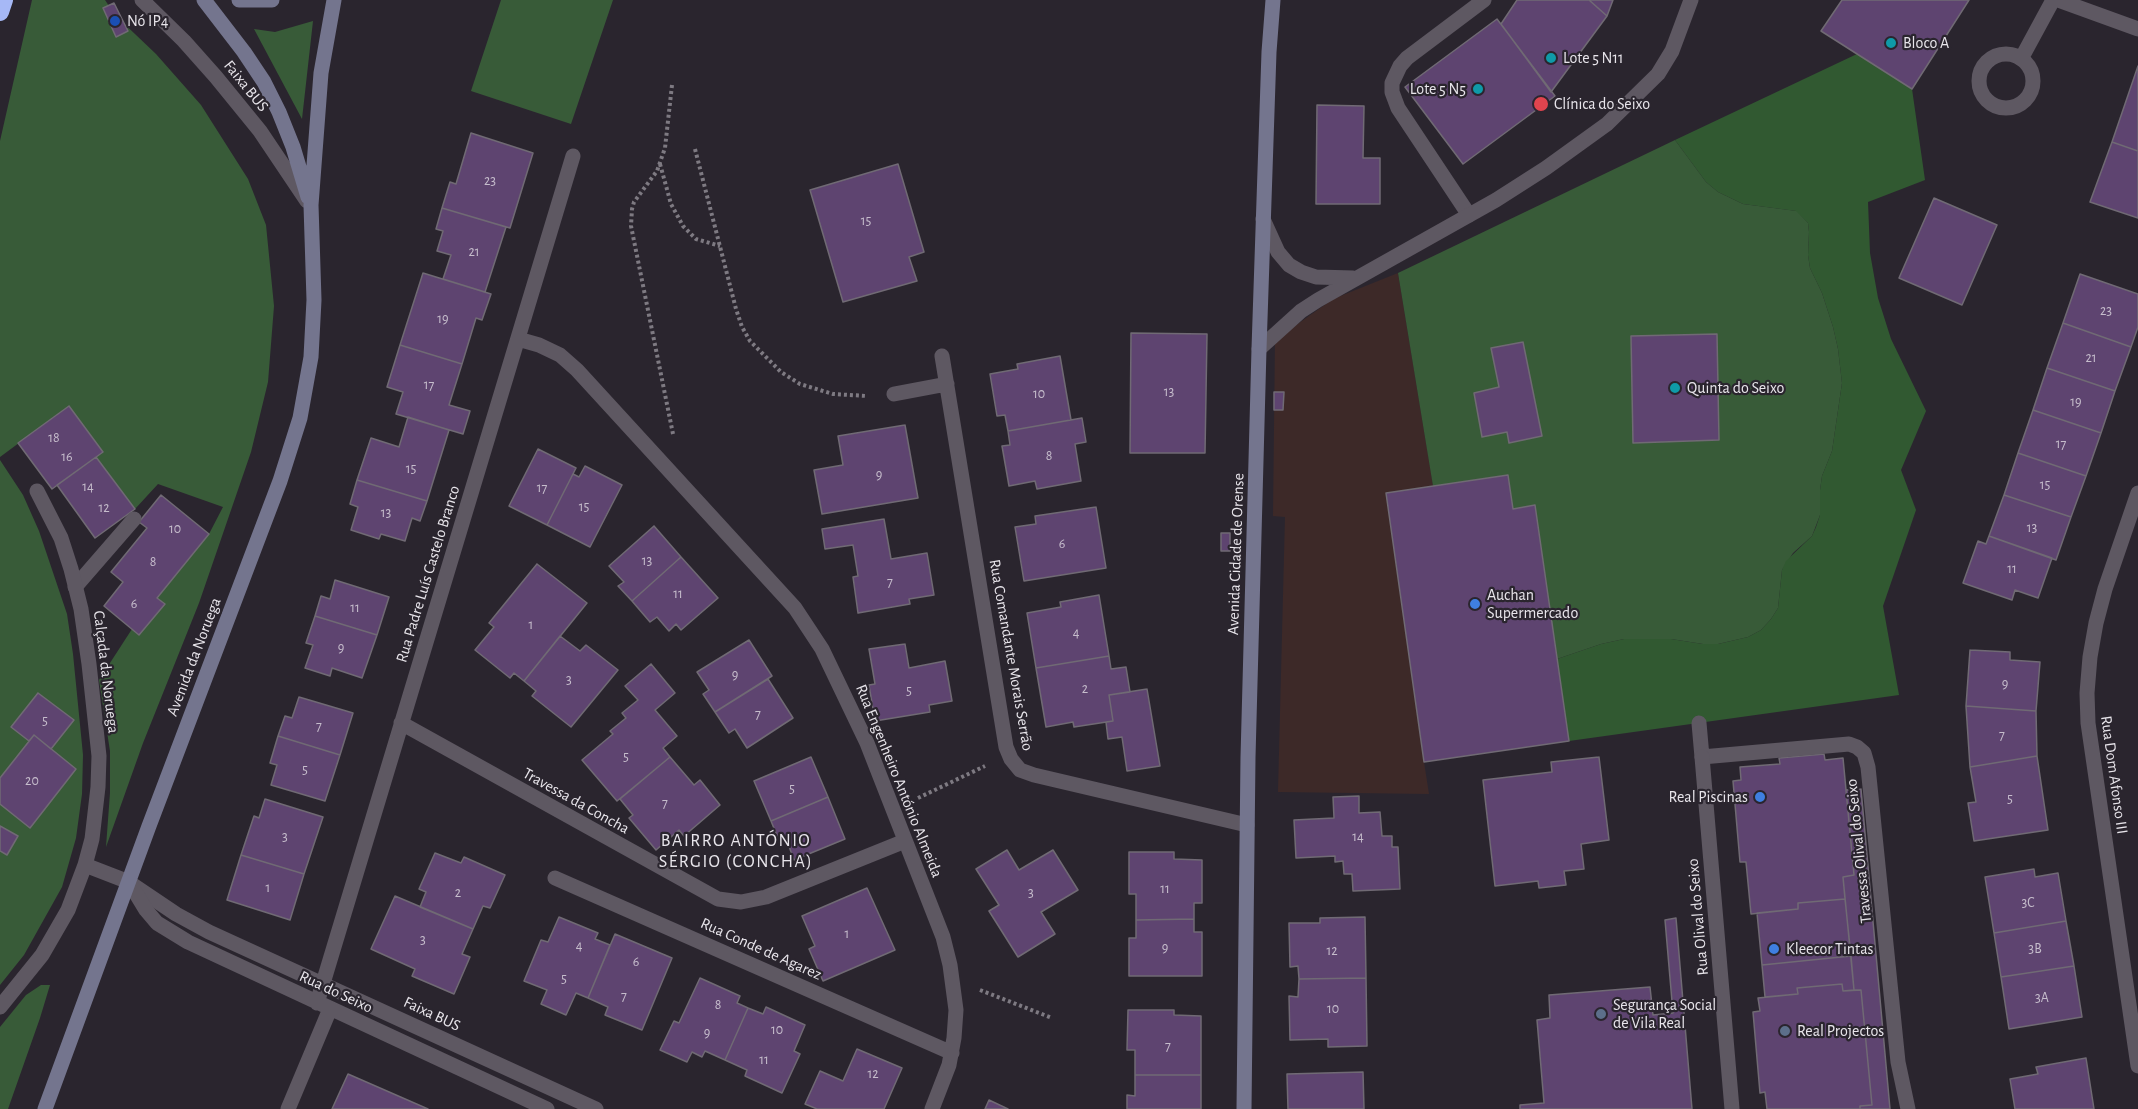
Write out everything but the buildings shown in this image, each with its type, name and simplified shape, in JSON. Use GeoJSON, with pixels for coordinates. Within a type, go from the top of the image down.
{"type":"FeatureCollection","features":[{"type":"Feature","properties":{"kind":"highway"},"geometry":{"type":"LineString","coordinates":[[0,12],[4,0]]}},
{"type":"Feature","properties":{"kind":"main road"},"geometry":{"type":"LineString","coordinates":[[204,0],[264,82],[279,112],[310,205]]}},
{"type":"Feature","properties":{"kind":"main road"},"geometry":{"type":"LineString","coordinates":[[239,0],[272,0]]}},
{"type":"Feature","properties":{"kind":"main road"},"geometry":{"type":"LineString","coordinates":[[310,205],[321,73],[334,0]]}},
{"type":"Feature","properties":{"kind":"main road","name":"Avenida Cidade de Orense"},"geometry":{"type":"LineString","coordinates":[[1244,1109],[1247,825],[1259,349],[1269,52],[1273,0]]}},
{"type":"Feature","properties":{"kind":"main road","name":"Avenida da Noruega"},"geometry":{"type":"LineString","coordinates":[[45,1109],[280,481],[300,418],[311,357],[313,318],[310,205]]}},
{"type":"Feature","properties":{"kind":"street","name":"Faixa BUS"},"geometry":{"type":"LineString","coordinates":[[142,0],[216,76],[260,131],[310,205]]}},
{"type":"Feature","properties":{"kind":"street"},"geometry":{"type":"LineString","coordinates":[[1469,215],[1398,108],[1392,92],[1392,83],[1395,74],[1407,58],[1484,0]]}},
{"type":"Feature","properties":{"kind":"street"},"geometry":{"type":"LineString","coordinates":[[1259,349],[1301,311],[1519,186],[1607,124],[1658,74],[1672,51],[1691,0]]}},
{"type":"Feature","properties":{"kind":"street"},"geometry":{"type":"LineString","coordinates":[[2021,59],[2053,0]]}},
{"type":"Feature","properties":{"kind":"street"},"geometry":{"type":"LineString","coordinates":[[2058,0],[2138,29]]}},
{"type":"Feature","properties":{"kind":"street","name":"Rua Padre Luís Castelo Branco"},"geometry":{"type":"LineString","coordinates":[[288,1109],[323,1006],[323,984],[573,156]]}},
{"type":"Feature","properties":{"kind":"street"},"geometry":{"type":"LineString","coordinates":[[1263,219],[1278,252],[1289,265],[1316,277],[1356,278]]}},
{"type":"Feature","properties":{"kind":"street","name":"Rua Engenheiro António Almeida"},"geometry":{"type":"LineString","coordinates":[[518,339],[553,352],[572,364],[795,608],[817,640],[855,715],[943,937],[953,980],[956,1024],[952,1053],[932,1109]]}},
{"type":"Feature","properties":{"kind":"street","name":"Rua Comandante Morais Serrão"},"geometry":{"type":"LineString","coordinates":[[942,356],[1008,755],[1017,768],[1034,775],[1247,825]]}},
{"type":"Feature","properties":{"kind":"street"},"geometry":{"type":"LineString","coordinates":[[894,394],[947,384]]}},
{"type":"Feature","properties":{"kind":"street","name":"Calçada da Noruega"},"geometry":{"type":"LineString","coordinates":[[0,1007],[42,955],[68,910],[85,865],[96,813],[99,756],[89,664],[75,587],[61,538],[36,491]]}},
{"type":"Feature","properties":{"kind":"street","name":"Rua Dom Afonso III"},"geometry":{"type":"LineString","coordinates":[[2138,493],[2105,589],[2096,623],[2087,693],[2088,723],[2138,1066]]}},
{"type":"Feature","properties":{"kind":"street"},"geometry":{"type":"LineString","coordinates":[[75,587],[134,519]]}},
{"type":"Feature","properties":{"kind":"street","name":"Travessa da Concha"},"geometry":{"type":"LineString","coordinates":[[401,723],[718,899],[734,902],[766,897],[905,841]]}},
{"type":"Feature","properties":{"kind":"street","name":"Rua Olival do Seixo"},"geometry":{"type":"LineString","coordinates":[[1699,723],[1732,1109]]}},
{"type":"Feature","properties":{"kind":"street","name":"Travessa Olival do Seixo"},"geometry":{"type":"LineString","coordinates":[[1702,757],[1849,744],[1864,753],[1868,766],[1898,1062],[1908,1109]]}},
{"type":"Feature","properties":{"kind":"street"},"geometry":{"type":"LineString","coordinates":[[85,865],[129,882]]}},
{"type":"Feature","properties":{"kind":"street","name":"Rua Conde de Agarez"},"geometry":{"type":"LineString","coordinates":[[555,878],[952,1053]]}},
{"type":"Feature","properties":{"kind":"street","name":"Faixa BUS"},"geometry":{"type":"LineString","coordinates":[[129,882],[176,914],[200,927],[596,1109]]}},
{"type":"Feature","properties":{"kind":"street","name":"Rua do Seixo"},"geometry":{"type":"LineString","coordinates":[[129,882],[152,917],[171,933],[547,1109]]}},
{"type":"Feature","properties":{"kind":"path"},"geometry":{"type":"LineString","coordinates":[[672,85],[665,148],[660,164],[634,202],[631,226],[675,441]]}},
{"type":"Feature","properties":{"kind":"path"},"geometry":{"type":"LineString","coordinates":[[695,149],[742,327],[755,348],[781,372],[800,384],[825,392],[860,396],[894,394]]}},
{"type":"Feature","properties":{"kind":"path"},"geometry":{"type":"LineString","coordinates":[[660,164],[671,204],[683,226],[696,239],[720,247]]}},
{"type":"Feature","properties":{"kind":"path"},"geometry":{"type":"LineString","coordinates":[[893,810],[1008,755]]}},
{"type":"Feature","properties":{"kind":"path"},"geometry":{"type":"LineString","coordinates":[[953,980],[1052,1018]]}},
{"type":"Feature","properties":{"kind":"shaded area"},"geometry":{"type":"Polygon","coordinates":[[[1398,273],[1433,485],[1508,475],[1535,505],[1569,741],[1424,762],[1429,794],[1278,792],[1285,517],[1273,516],[1275,340],[1333,299],[1398,273]]]}},
{"type":"Feature","properties":{"kind":"green space"},"geometry":{"type":"Polygon","coordinates":[[[32,0],[105,0],[115,15],[156,54],[201,105],[248,179],[266,225],[274,306],[268,382],[251,452],[199,603],[143,743],[106,847],[110,751],[99,680],[132,629],[139,635],[165,604],[157,598],[209,534],[223,507],[158,484],[135,509],[96,457],[102,452],[69,406],[0,457],[0,141],[32,0]]]}},
{"type":"Feature","properties":{"kind":"green space"},"geometry":{"type":"Polygon","coordinates":[[[501,0],[613,0],[571,124],[471,91],[501,0]]]}},
{"type":"Feature","properties":{"kind":"green space"},"geometry":{"type":"Polygon","coordinates":[[[313,21],[302,119],[254,29],[275,32],[313,21]]]}},
{"type":"Feature","properties":{"kind":"green space"},"geometry":{"type":"Polygon","coordinates":[[[1857,54],[1912,89],[1925,180],[1868,202],[1870,253],[1878,298],[1891,339],[1926,411],[1901,470],[1916,510],[1883,606],[1899,695],[1569,741],[1557,659],[1624,639],[1671,639],[1718,644],[1748,637],[1761,630],[1778,608],[1782,570],[1786,561],[1812,536],[1816,527],[1820,515],[1822,476],[1832,451],[1842,383],[1833,327],[1822,293],[1810,268],[1808,223],[1796,211],[1743,204],[1718,192],[1706,182],[1675,140],[1857,54]]]}},
{"type":"Feature","properties":{"kind":"green space"},"geometry":{"type":"Polygon","coordinates":[[[1675,140],[1706,182],[1718,192],[1743,204],[1797,211],[1808,223],[1810,268],[1822,293],[1833,327],[1842,383],[1832,451],[1822,476],[1820,515],[1812,536],[1793,553],[1782,570],[1778,608],[1761,630],[1748,637],[1718,644],[1671,639],[1624,639],[1557,659],[1535,506],[1513,509],[1508,475],[1433,486],[1398,273],[1675,140]],[[1716,334],[1631,336],[1634,443],[1719,440],[1716,334]]]}},
{"type":"Feature","properties":{"kind":"green space"},"geometry":{"type":"Polygon","coordinates":[[[0,460],[23,495],[39,531],[67,614],[83,755],[82,794],[76,838],[62,887],[24,955],[0,985],[0,460]]]}},
{"type":"Feature","properties":{"kind":"green space"},"geometry":{"type":"Polygon","coordinates":[[[41,985],[50,985],[40,1018],[8,1109],[0,1109],[0,1027],[26,995],[41,985]]]}},
{"type":"Feature","properties":{"kind":"place","name":"Nó IP4"},"geometry":{"type":"Point","coordinates":[115,21]}},
{"type":"Feature","properties":{"kind":"place","name":"Bloco A"},"geometry":{"type":"Point","coordinates":[1891,43]}},
{"type":"Feature","properties":{"kind":"place","name":"Lote 5 N11"},"geometry":{"type":"Point","coordinates":[1551,58]}},
{"type":"Feature","properties":{"kind":"place","name":"Lote 5 N5"},"geometry":{"type":"Point","coordinates":[1478,89]}},
{"type":"Feature","properties":{"kind":"place","name":"Clínica do Seixo"},"geometry":{"type":"Point","coordinates":[1541,104]}},
{"type":"Feature","properties":{"kind":"place","name":"Quinta do Seixo"},"geometry":{"type":"Point","coordinates":[1675,388]}},
{"type":"Feature","properties":{"kind":"place","name":"Auchan Supermercado"},"geometry":{"type":"Point","coordinates":[1475,604]}},
{"type":"Feature","properties":{"kind":"place","name":"Real Piscinas"},"geometry":{"type":"Point","coordinates":[1760,797]}},
{"type":"Feature","properties":{"kind":"place","name":"Kleecor Tintas"},"geometry":{"type":"Point","coordinates":[1774,949]}},
{"type":"Feature","properties":{"kind":"place","name":"Segurança Social de Vila Real"},"geometry":{"type":"Point","coordinates":[1601,1014]}},
{"type":"Feature","properties":{"kind":"place","name":"Real Projectos"},"geometry":{"type":"Point","coordinates":[1785,1031]}},
{"type":"Feature","properties":{"kind":"district","name":"BAIRRO ANTÓNIO SÉRGIO (CONCHA)"},"geometry":{"type":"Point","coordinates":[736,851]}}]}
